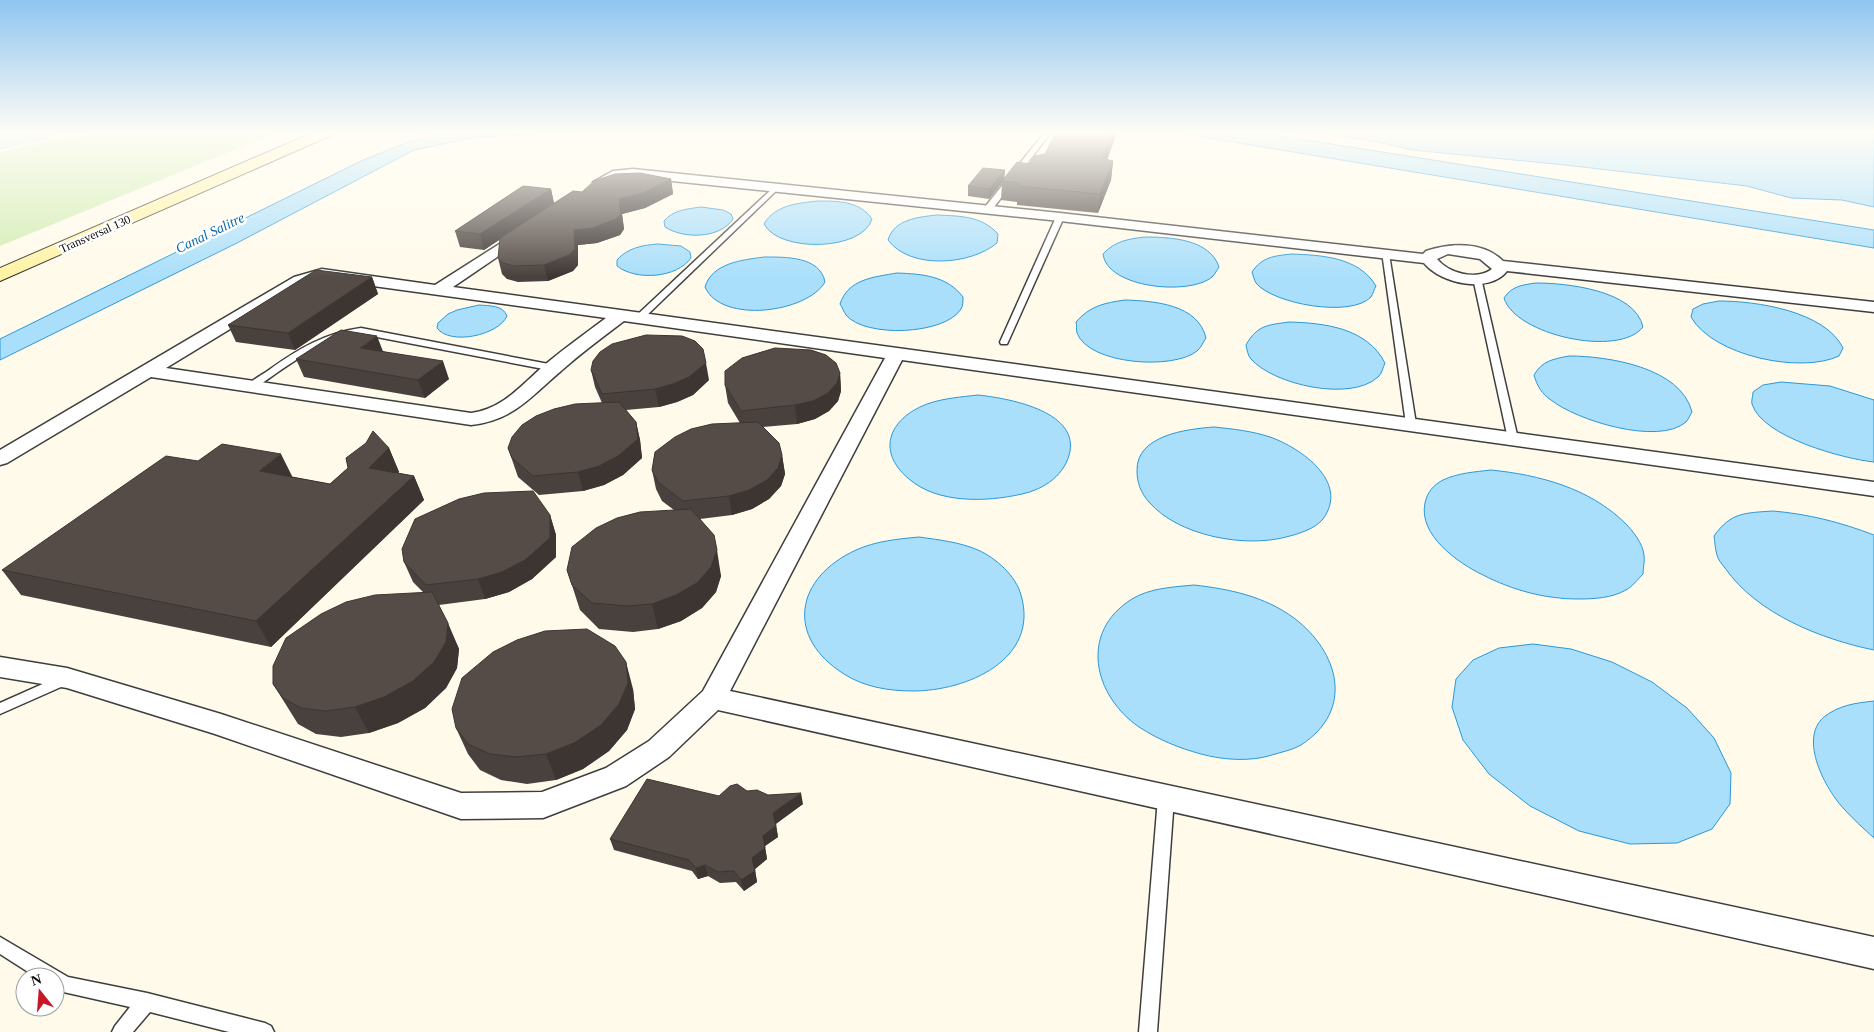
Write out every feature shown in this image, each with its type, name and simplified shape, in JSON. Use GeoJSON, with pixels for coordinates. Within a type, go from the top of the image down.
{"type":"FeatureCollection","features":[{"type":"Feature","properties":{"kind":"main road","name":"Transversal 130"},"geometry":{"type":"LineString","coordinates":[[0,275],[217,180]]}},
{"type":"Feature","properties":{"kind":"street"},"geometry":{"type":"LineString","coordinates":[[591,188],[602,180]]}},
{"type":"Feature","properties":{"kind":"street"},"geometry":{"type":"LineString","coordinates":[[701,180],[988,209],[1429,259],[1439,270],[1450,274],[1477,278],[1496,275],[1500,270],[1499,265]]}},
{"type":"Feature","properties":{"kind":"street"},"geometry":{"type":"LineString","coordinates":[[439,289],[535,225]]}},
{"type":"Feature","properties":{"kind":"street"},"geometry":{"type":"LineString","coordinates":[[1429,259],[1431,254],[1437,251],[1459,250],[1484,255],[1499,265],[1874,307]]}},
{"type":"Feature","properties":{"kind":"street"},"geometry":{"type":"LineString","coordinates":[[0,459],[300,280],[316,274],[332,274],[1874,489]]}},
{"type":"Feature","properties":{"kind":"street"},"geometry":{"type":"LineString","coordinates":[[150,371],[471,419],[485,418],[501,412],[520,399],[554,368],[621,315]]}},
{"type":"Feature","properties":{"kind":"street"},"geometry":{"type":"LineString","coordinates":[[0,667],[67,678],[220,725],[462,806],[543,805],[616,777],[659,749],[713,698],[897,353]]}},
{"type":"Feature","properties":{"kind":"street"},"geometry":{"type":"LineString","coordinates":[[713,698],[1874,953]]}},
{"type":"Feature","properties":{"kind":"lane"},"geometry":{"type":"LineString","coordinates":[[988,209],[1010,180]]}},
{"type":"Feature","properties":{"kind":"lane"},"geometry":{"type":"LineString","coordinates":[[640,317],[776,188]]}},
{"type":"Feature","properties":{"kind":"lane"},"geometry":{"type":"LineString","coordinates":[[1004,342],[1060,217]]}},
{"type":"Feature","properties":{"kind":"lane"},"geometry":{"type":"LineString","coordinates":[[1385,254],[1411,424]]}},
{"type":"Feature","properties":{"kind":"lane"},"geometry":{"type":"LineString","coordinates":[[1477,278],[1513,439]]}},
{"type":"Feature","properties":{"kind":"lane"},"geometry":{"type":"LineString","coordinates":[[252,386],[310,347],[331,336],[345,332],[361,331],[554,368]]}},
{"type":"Feature","properties":{"kind":"lane"},"geometry":{"type":"LineString","coordinates":[[0,709],[67,678]]}},
{"type":"Feature","properties":{"kind":"lane"},"geometry":{"type":"LineString","coordinates":[[1148,1032],[1166,798]]}},
{"type":"Feature","properties":{"kind":"lane"},"geometry":{"type":"LineString","coordinates":[[0,945],[36,967]]}},
{"type":"Feature","properties":{"kind":"lane"},"geometry":{"type":"LineString","coordinates":[[65,985],[147,1002],[265,1032]]}},
{"type":"Feature","properties":{"kind":"lane"},"geometry":{"type":"LineString","coordinates":[[121,1032],[147,1002]]}},
{"type":"Feature","properties":{"kind":"green space"},"geometry":{"type":"Polygon","coordinates":[[[0,180],[160,180],[0,246],[0,180]]]}},
{"type":"Feature","properties":{"kind":"water","name":"Canal Salitre"},"geometry":{"type":"Polygon","coordinates":[[[322,180],[357,180],[237,243],[0,360],[0,339],[322,180]]]}},
{"type":"Feature","properties":{"kind":"water"},"geometry":{"type":"Polygon","coordinates":[[[1463,180],[1560,180],[1874,230],[1874,248],[1463,180]]]}},
{"type":"Feature","properties":{"kind":"water"},"geometry":{"type":"Polygon","coordinates":[[[1696,180],[1874,180],[1874,207],[1842,200],[1791,198],[1747,186],[1696,180]]]}},
{"type":"Feature","properties":{"kind":"water"},"geometry":{"type":"Polygon","coordinates":[[[818,201],[855,205],[872,219],[865,230],[853,237],[838,242],[820,244],[802,244],[786,240],[773,233],[764,224],[774,213],[788,206],[818,201]]]}},
{"type":"Feature","properties":{"kind":"water"},"geometry":{"type":"Polygon","coordinates":[[[701,207],[723,210],[731,214],[733,219],[727,226],[719,230],[701,235],[681,234],[665,227],[664,221],[672,214],[701,207]]]}},
{"type":"Feature","properties":{"kind":"water"},"geometry":{"type":"Polygon","coordinates":[[[937,215],[978,220],[998,234],[997,243],[972,256],[957,260],[941,261],[925,260],[911,256],[898,250],[888,240],[891,233],[901,223],[915,218],[937,215]]]}},
{"type":"Feature","properties":{"kind":"water"},"geometry":{"type":"Polygon","coordinates":[[[1145,237],[1177,239],[1198,245],[1207,250],[1219,267],[1212,277],[1201,283],[1168,287],[1133,281],[1118,275],[1108,266],[1103,254],[1112,246],[1122,241],[1145,237]]]}},
{"type":"Feature","properties":{"kind":"water"},"geometry":{"type":"Polygon","coordinates":[[[658,244],[681,246],[690,252],[691,258],[685,265],[676,270],[656,275],[635,274],[617,266],[617,260],[630,250],[641,246],[658,244]]]}},
{"type":"Feature","properties":{"kind":"water"},"geometry":{"type":"Polygon","coordinates":[[[1291,254],[1315,255],[1350,263],[1369,276],[1376,286],[1372,296],[1361,303],[1347,307],[1312,306],[1278,297],[1256,283],[1252,272],[1260,263],[1274,257],[1291,254]]]}},
{"type":"Feature","properties":{"kind":"water"},"geometry":{"type":"Polygon","coordinates":[[[764,257],[791,258],[809,263],[822,273],[825,282],[815,293],[801,301],[783,307],[764,310],[745,310],[728,306],[714,299],[705,287],[714,273],[721,268],[738,261],[764,257]]]}},
{"type":"Feature","properties":{"kind":"water"},"geometry":{"type":"Polygon","coordinates":[[[897,273],[925,275],[942,280],[957,290],[963,297],[961,309],[952,318],[939,324],[905,330],[887,330],[870,327],[856,322],[846,315],[840,304],[849,289],[855,284],[871,278],[897,273]]]}},
{"type":"Feature","properties":{"kind":"water"},"geometry":{"type":"Polygon","coordinates":[[[1536,283],[1581,287],[1614,297],[1637,314],[1643,327],[1631,336],[1613,341],[1591,341],[1546,332],[1512,311],[1504,298],[1522,285],[1536,283]]]}},
{"type":"Feature","properties":{"kind":"water"},"geometry":{"type":"Polygon","coordinates":[[[1125,300],[1161,303],[1185,311],[1201,327],[1206,338],[1197,351],[1186,357],[1170,361],[1152,362],[1114,358],[1098,352],[1085,344],[1077,333],[1076,322],[1087,312],[1098,306],[1125,300]]]}},
{"type":"Feature","properties":{"kind":"water"},"geometry":{"type":"Polygon","coordinates":[[[1719,301],[1770,306],[1806,317],[1834,335],[1843,348],[1839,356],[1823,361],[1803,363],[1759,358],[1737,351],[1718,342],[1702,331],[1691,317],[1693,309],[1703,304],[1719,301]]]}},
{"type":"Feature","properties":{"kind":"water"},"geometry":{"type":"Polygon","coordinates":[[[479,305],[499,308],[507,316],[495,328],[474,336],[452,336],[443,333],[437,328],[438,323],[448,314],[479,305]]]}},
{"type":"Feature","properties":{"kind":"water"},"geometry":{"type":"Polygon","coordinates":[[[1289,322],[1330,326],[1356,335],[1377,351],[1385,363],[1380,374],[1366,384],[1350,388],[1332,389],[1294,383],[1262,368],[1250,358],[1248,353],[1246,345],[1250,338],[1264,327],[1289,322]]]}},
{"type":"Feature","properties":{"kind":"water"},"geometry":{"type":"Polygon","coordinates":[[[1569,356],[1603,358],[1641,367],[1673,384],[1685,397],[1692,412],[1686,422],[1673,429],[1657,432],[1617,428],[1563,408],[1545,395],[1538,386],[1534,375],[1537,370],[1549,361],[1569,356]]]}},
{"type":"Feature","properties":{"kind":"water"},"geometry":{"type":"Polygon","coordinates":[[[1781,382],[1830,386],[1874,400],[1874,462],[1825,451],[1787,436],[1771,427],[1759,416],[1752,404],[1753,392],[1763,385],[1781,382]]]}},
{"type":"Feature","properties":{"kind":"water"},"geometry":{"type":"Polygon","coordinates":[[[978,395],[1021,403],[1051,416],[1063,425],[1069,437],[1070,451],[1064,467],[1053,479],[1031,492],[1022,494],[994,499],[963,499],[934,493],[921,487],[898,468],[892,457],[890,446],[892,435],[897,425],[905,416],[930,403],[978,395]]]}},
{"type":"Feature","properties":{"kind":"water"},"geometry":{"type":"Polygon","coordinates":[[[1214,427],[1235,429],[1270,437],[1295,449],[1308,458],[1326,480],[1330,492],[1330,505],[1320,523],[1286,537],[1270,540],[1232,540],[1194,531],[1162,514],[1149,502],[1140,488],[1137,471],[1139,459],[1145,449],[1165,436],[1178,432],[1214,427]]]}},
{"type":"Feature","properties":{"kind":"water"},"geometry":{"type":"Polygon","coordinates":[[[1491,470],[1528,475],[1563,485],[1580,492],[1611,511],[1628,526],[1640,542],[1644,557],[1643,574],[1628,589],[1615,595],[1597,598],[1566,599],[1517,589],[1494,580],[1462,563],[1434,537],[1424,515],[1426,499],[1433,487],[1443,480],[1460,474],[1491,470]]]}},
{"type":"Feature","properties":{"kind":"water"},"geometry":{"type":"Polygon","coordinates":[[[1773,511],[1824,519],[1874,535],[1874,650],[1812,631],[1772,611],[1754,599],[1738,584],[1720,562],[1716,553],[1714,536],[1726,522],[1747,513],[1773,511]]]}},
{"type":"Feature","properties":{"kind":"water"},"geometry":{"type":"Polygon","coordinates":[[[919,537],[971,547],[992,558],[1004,568],[1015,581],[1021,595],[1024,618],[1020,637],[1009,654],[994,667],[975,678],[955,685],[934,690],[904,691],[886,689],[860,682],[844,674],[825,659],[812,643],[806,626],[805,609],[810,592],[820,576],[836,562],[856,550],[879,542],[919,537]]]}},
{"type":"Feature","properties":{"kind":"water"},"geometry":{"type":"Polygon","coordinates":[[[1194,585],[1233,591],[1271,604],[1294,618],[1322,647],[1335,681],[1334,698],[1329,715],[1318,731],[1301,745],[1287,751],[1255,759],[1227,759],[1201,754],[1169,743],[1139,727],[1123,714],[1111,698],[1103,681],[1098,663],[1099,646],[1104,628],[1115,613],[1132,599],[1146,592],[1194,585]]]}},
{"type":"Feature","properties":{"kind":"water"},"geometry":{"type":"Polygon","coordinates":[[[1533,644],[1571,649],[1612,662],[1652,682],[1687,708],[1714,738],[1731,773],[1730,804],[1712,829],[1677,843],[1630,844],[1579,831],[1530,806],[1489,774],[1463,740],[1452,707],[1456,679],[1473,660],[1499,648],[1533,644]]]}},
{"type":"Feature","properties":{"kind":"water"},"geometry":{"type":"Polygon","coordinates":[[[1874,701],[1874,838],[1844,809],[1830,790],[1823,777],[1814,751],[1814,738],[1817,726],[1830,713],[1848,705],[1874,701]]]}},
{"type":"Feature","properties":{"kind":"building"},"geometry":{"type":"Polygon","coordinates":[[[669,180],[643,193],[619,199],[621,214],[616,219],[593,228],[574,230],[575,249],[569,255],[544,265],[514,266],[503,263],[498,258],[500,238],[573,191],[582,192],[594,181],[669,180]]]}},
{"type":"Feature","properties":{"kind":"building"},"geometry":{"type":"Polygon","coordinates":[[[973,180],[996,180],[989,189],[968,186],[973,180]]]}},
{"type":"Feature","properties":{"kind":"building"},"geometry":{"type":"Polygon","coordinates":[[[1105,180],[1100,194],[1018,186],[1019,183],[1002,181],[1105,180]]]}},
{"type":"Feature","properties":{"kind":"building"},"geometry":{"type":"Polygon","coordinates":[[[523,186],[551,189],[480,234],[455,231],[523,186]]]}},
{"type":"Feature","properties":{"kind":"building"},"geometry":{"type":"Polygon","coordinates":[[[316,270],[372,277],[288,333],[228,325],[316,270]]]}},
{"type":"Feature","properties":{"kind":"building"},"geometry":{"type":"Polygon","coordinates":[[[341,330],[377,336],[360,348],[443,361],[418,380],[296,359],[341,330]]]}},
{"type":"Feature","properties":{"kind":"building"},"geometry":{"type":"Polygon","coordinates":[[[646,335],[682,336],[695,341],[703,349],[706,363],[689,377],[673,384],[655,389],[602,394],[591,370],[593,361],[600,352],[612,344],[646,335]]]}},
{"type":"Feature","properties":{"kind":"building"},"geometry":{"type":"Polygon","coordinates":[[[775,348],[811,350],[826,355],[836,363],[840,373],[837,383],[828,393],[813,401],[741,411],[725,385],[725,371],[742,358],[775,348]]]}},
{"type":"Feature","properties":{"kind":"building"},"geometry":{"type":"Polygon","coordinates":[[[619,402],[636,422],[638,439],[618,456],[599,466],[578,472],[533,476],[512,458],[508,448],[512,437],[522,425],[536,416],[575,404],[619,402]]]}},
{"type":"Feature","properties":{"kind":"building"},"geometry":{"type":"Polygon","coordinates":[[[758,422],[779,443],[782,455],[778,468],[767,480],[749,490],[729,496],[683,501],[658,482],[652,470],[655,452],[675,437],[691,429],[712,424],[758,422]]]}},
{"type":"Feature","properties":{"kind":"building"},"geometry":{"type":"Polygon","coordinates":[[[373,431],[389,448],[369,468],[414,476],[256,621],[2,570],[166,456],[198,461],[222,444],[281,454],[259,471],[330,484],[348,468],[346,458],[366,443],[373,431]]]}},
{"type":"Feature","properties":{"kind":"building"},"geometry":{"type":"Polygon","coordinates":[[[533,491],[550,515],[550,538],[525,560],[502,572],[478,579],[426,585],[404,562],[402,549],[415,519],[459,499],[484,493],[533,491]]]}},
{"type":"Feature","properties":{"kind":"building"},"geometry":{"type":"Polygon","coordinates":[[[691,509],[714,535],[717,550],[711,567],[697,583],[676,595],[652,604],[627,606],[592,603],[572,585],[567,570],[572,547],[596,528],[617,518],[640,512],[691,509]]]}},
{"type":"Feature","properties":{"kind":"building"},"geometry":{"type":"Polygon","coordinates":[[[432,592],[448,623],[446,642],[434,662],[413,681],[384,697],[355,707],[326,711],[301,708],[283,698],[273,684],[273,666],[286,638],[321,614],[346,602],[375,595],[432,592]]]}},
{"type":"Feature","properties":{"kind":"building"},"geometry":{"type":"Polygon","coordinates":[[[587,629],[615,646],[626,662],[628,683],[619,704],[601,725],[574,743],[546,754],[516,757],[490,754],[468,744],[456,728],[452,709],[462,678],[493,652],[517,640],[545,631],[587,629]]]}},
{"type":"Feature","properties":{"kind":"building"},"geometry":{"type":"Polygon","coordinates":[[[647,779],[719,796],[730,786],[737,784],[747,791],[757,790],[768,795],[801,793],[773,813],[776,826],[763,836],[765,848],[752,858],[755,871],[741,880],[734,871],[718,872],[705,865],[696,868],[689,860],[610,839],[647,779]]]}}]}
